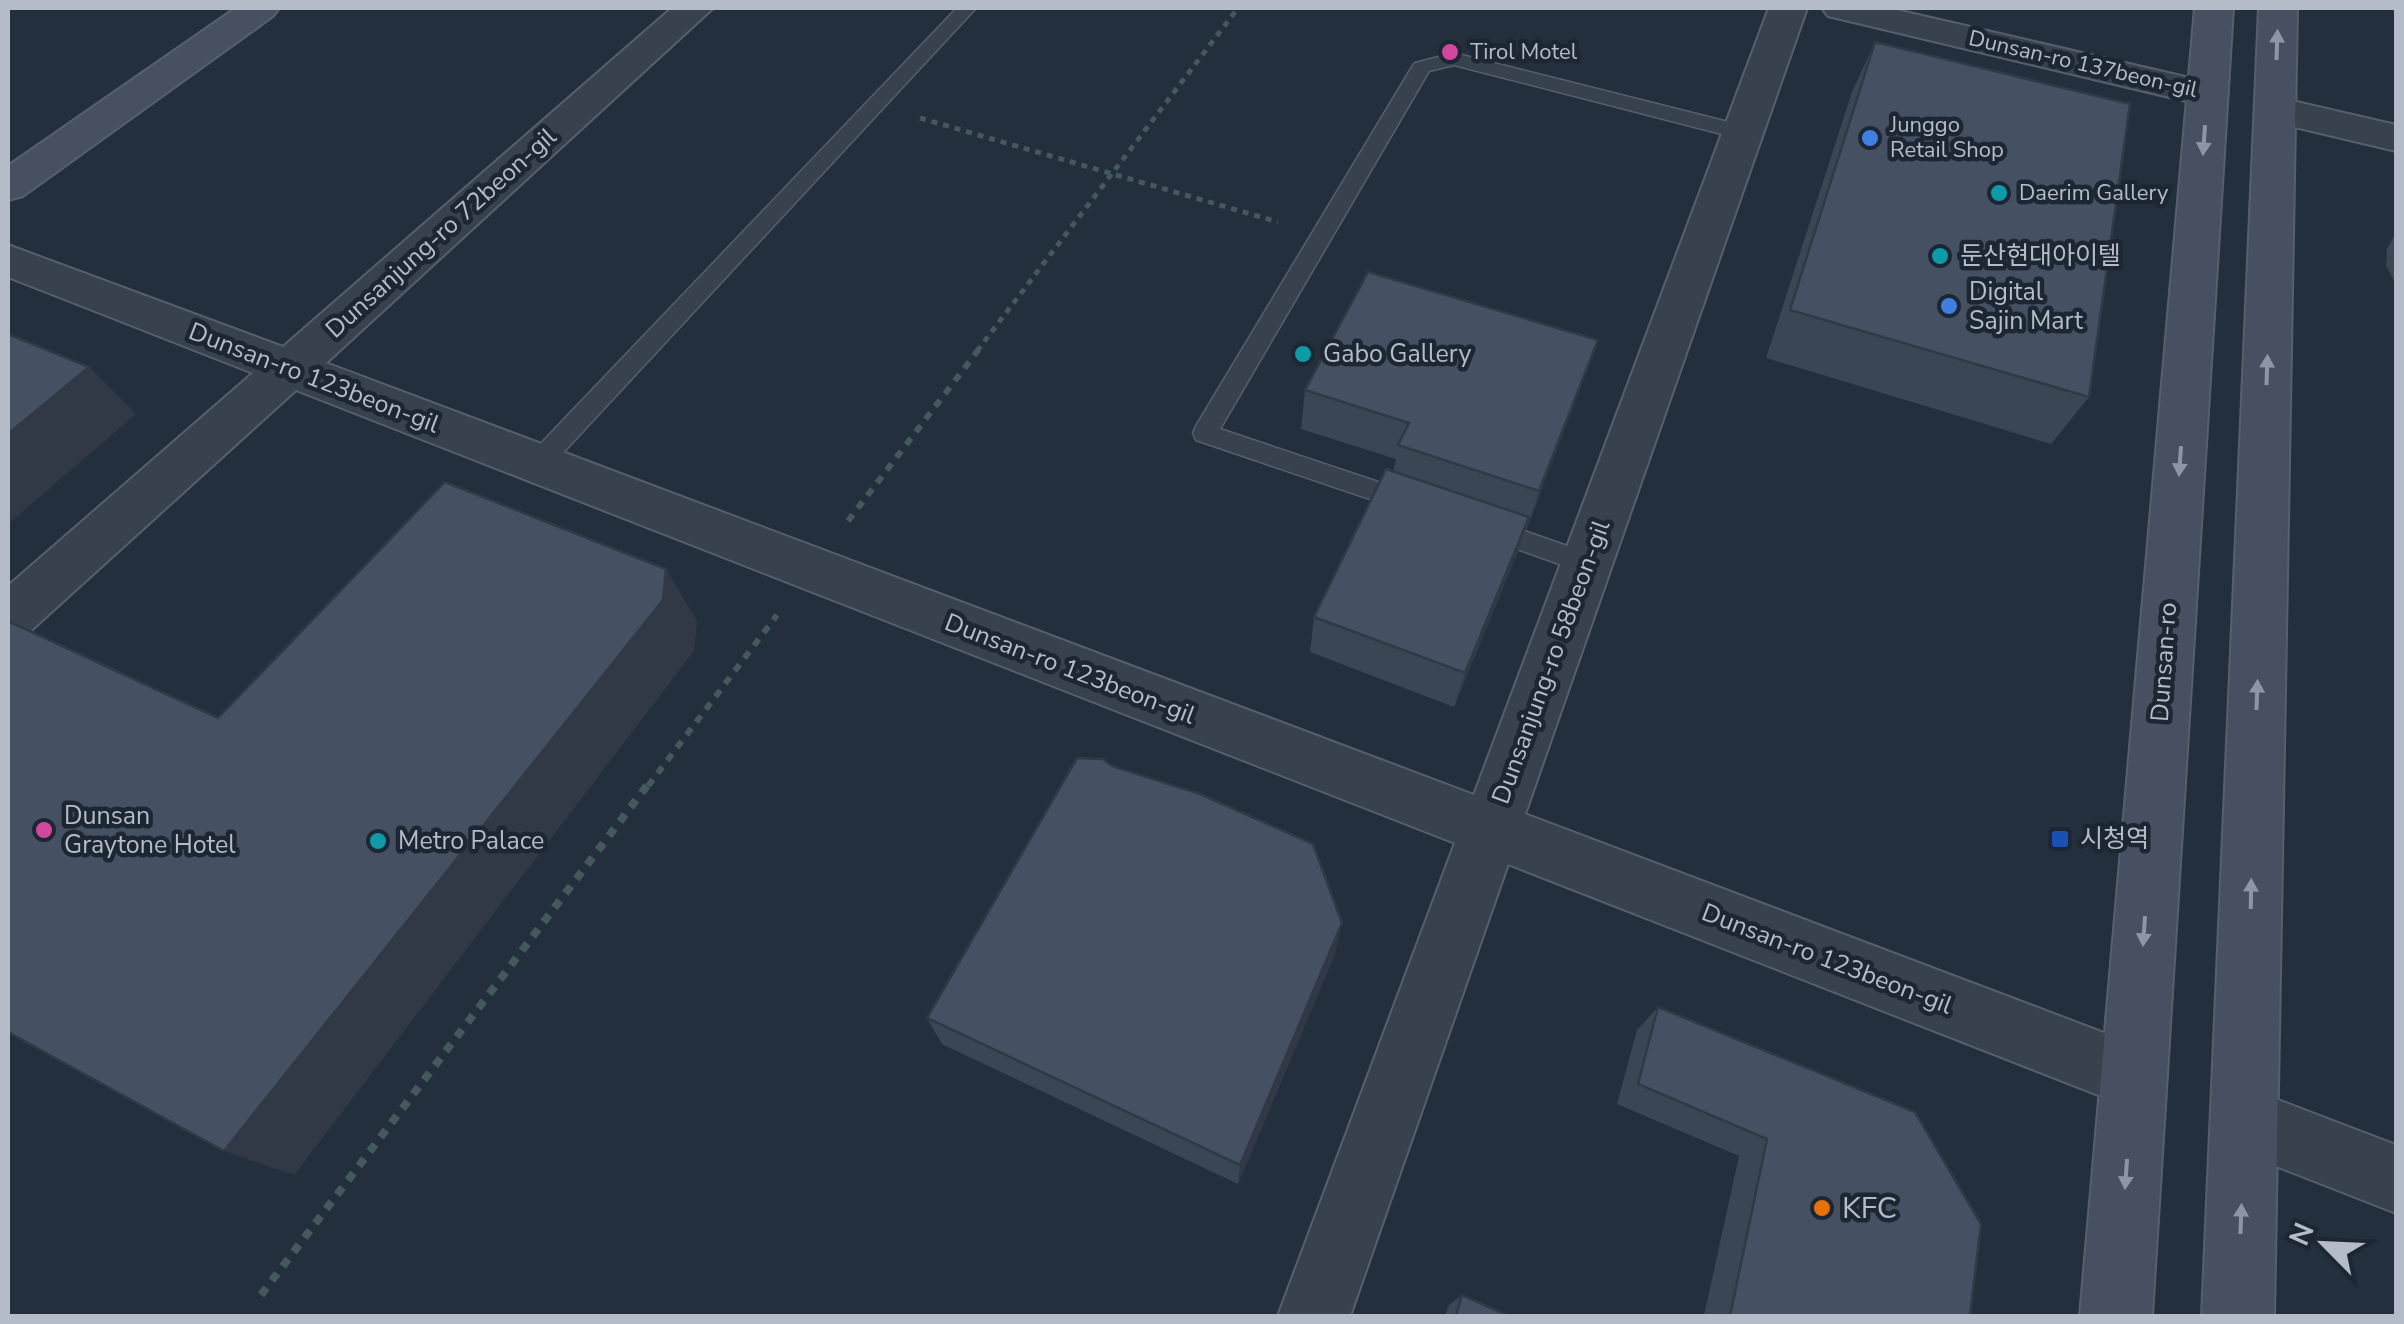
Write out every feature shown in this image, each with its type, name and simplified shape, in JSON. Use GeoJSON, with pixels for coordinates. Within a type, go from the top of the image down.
{"type":"FeatureCollection","features":[{"type":"Feature","properties":{"kind":"main road"},"geometry":{"type":"LineString","coordinates":[[8,186],[260,8]]}},
{"type":"Feature","properties":{"kind":"main road","name":"Dunsan-ro"},"geometry":{"type":"LineString","coordinates":[[2116,1316],[2214,8]]}},
{"type":"Feature","properties":{"kind":"main road"},"geometry":{"type":"LineString","coordinates":[[2238,1316],[2278,8]]}},
{"type":"Feature","properties":{"kind":"street","name":"Dunsanjung-ro 72beon-gil"},"geometry":{"type":"LineString","coordinates":[[8,618],[694,8]]}},
{"type":"Feature","properties":{"kind":"street","name":"Dunsanjung-ro 58beon-gil"},"geometry":{"type":"LineString","coordinates":[[1314,1316],[1788,8]]}},
{"type":"Feature","properties":{"kind":"street","name":"Dunsan-ro 137beon-gil"},"geometry":{"type":"LineString","coordinates":[[1841,8],[2207,94]]}},
{"type":"Feature","properties":{"kind":"street"},"geometry":{"type":"LineString","coordinates":[[2275,110],[2396,138]]}},
{"type":"Feature","properties":{"kind":"street","name":"Dunsan-ro 123beon-gil"},"geometry":{"type":"LineString","coordinates":[[8,260],[2134,1076]]}},
{"type":"Feature","properties":{"kind":"street"},"geometry":{"type":"LineString","coordinates":[[2244,1120],[2396,1179]]}},
{"type":"Feature","properties":{"kind":"lane"},"geometry":{"type":"LineString","coordinates":[[537,464],[967,8]]}},
{"type":"Feature","properties":{"kind":"lane"},"geometry":{"type":"LineString","coordinates":[[1426,508],[1205,432],[1422,68],[1454,58],[1741,132]]}},
{"type":"Feature","properties":{"kind":"lane"},"geometry":{"type":"LineString","coordinates":[[1462,520],[1587,562]]}},
{"type":"Feature","properties":{"kind":"path"},"geometry":{"type":"LineString","coordinates":[[261,1295],[1238,8]]}},
{"type":"Feature","properties":{"kind":"path"},"geometry":{"type":"LineString","coordinates":[[876,105],[1322,235]]}},
{"type":"Feature","properties":{"kind":"building","name":"둔산현대아이텔"},"geometry":{"type":"Polygon","coordinates":[[[1875,42],[2130,104],[2089,397],[1790,310],[1875,42]]]}},
{"type":"Feature","properties":{"kind":"building"},"geometry":{"type":"Polygon","coordinates":[[[1368,272],[1598,340],[1539,491],[1398,445],[1409,423],[1305,390],[1368,272]]]}},
{"type":"Feature","properties":{"kind":"building"},"geometry":{"type":"Polygon","coordinates":[[[8,334],[89,367],[8,434],[8,334]]]}},
{"type":"Feature","properties":{"kind":"building"},"geometry":{"type":"Polygon","coordinates":[[[1386,469],[1529,517],[1465,673],[1314,617],[1386,469]]]}},
{"type":"Feature","properties":{"kind":"building"},"geometry":{"type":"Polygon","coordinates":[[[445,482],[666,569],[663,600],[224,1151],[8,1032],[8,621],[218,718],[445,482]]]}},
{"type":"Feature","properties":{"kind":"building"},"geometry":{"type":"Polygon","coordinates":[[[1077,758],[1103,759],[1112,766],[1200,794],[1313,844],[1342,923],[1240,1165],[927,1018],[1077,758]]]}},
{"type":"Feature","properties":{"kind":"building"},"geometry":{"type":"Polygon","coordinates":[[[1658,1007],[1915,1112],[1981,1224],[1970,1316],[1730,1316],[1767,1139],[1638,1084],[1658,1007]]]}},
{"type":"Feature","properties":{"kind":"building"},"geometry":{"type":"Polygon","coordinates":[[[1462,1295],[1509,1316],[1456,1316],[1462,1295]]]}},
{"type":"Feature","properties":{"kind":"place","name":"Tirol Motel"},"geometry":{"type":"Point","coordinates":[1450,52]}},
{"type":"Feature","properties":{"kind":"place","name":"Junggo Retail Shop"},"geometry":{"type":"Point","coordinates":[1870,138]}},
{"type":"Feature","properties":{"kind":"place","name":"Daerim Gallery"},"geometry":{"type":"Point","coordinates":[1999,193]}},
{"type":"Feature","properties":{"kind":"place","name":"둔산현대아이텔"},"geometry":{"type":"Point","coordinates":[1940,256]}},
{"type":"Feature","properties":{"kind":"place","name":"Digital Sajin Mart"},"geometry":{"type":"Point","coordinates":[1949,306]}},
{"type":"Feature","properties":{"kind":"place","name":"Gabo Gallery"},"geometry":{"type":"Point","coordinates":[1303,354]}},
{"type":"Feature","properties":{"kind":"place","name":"Dunsan Graytone Hotel"},"geometry":{"type":"Point","coordinates":[44,830]}},
{"type":"Feature","properties":{"kind":"place","name":"시청역"},"geometry":{"type":"Point","coordinates":[2060,839]}},
{"type":"Feature","properties":{"kind":"place","name":"Metro Palace"},"geometry":{"type":"Point","coordinates":[378,841]}},
{"type":"Feature","properties":{"kind":"place","name":"KFC"},"geometry":{"type":"Point","coordinates":[1822,1208]}}]}
